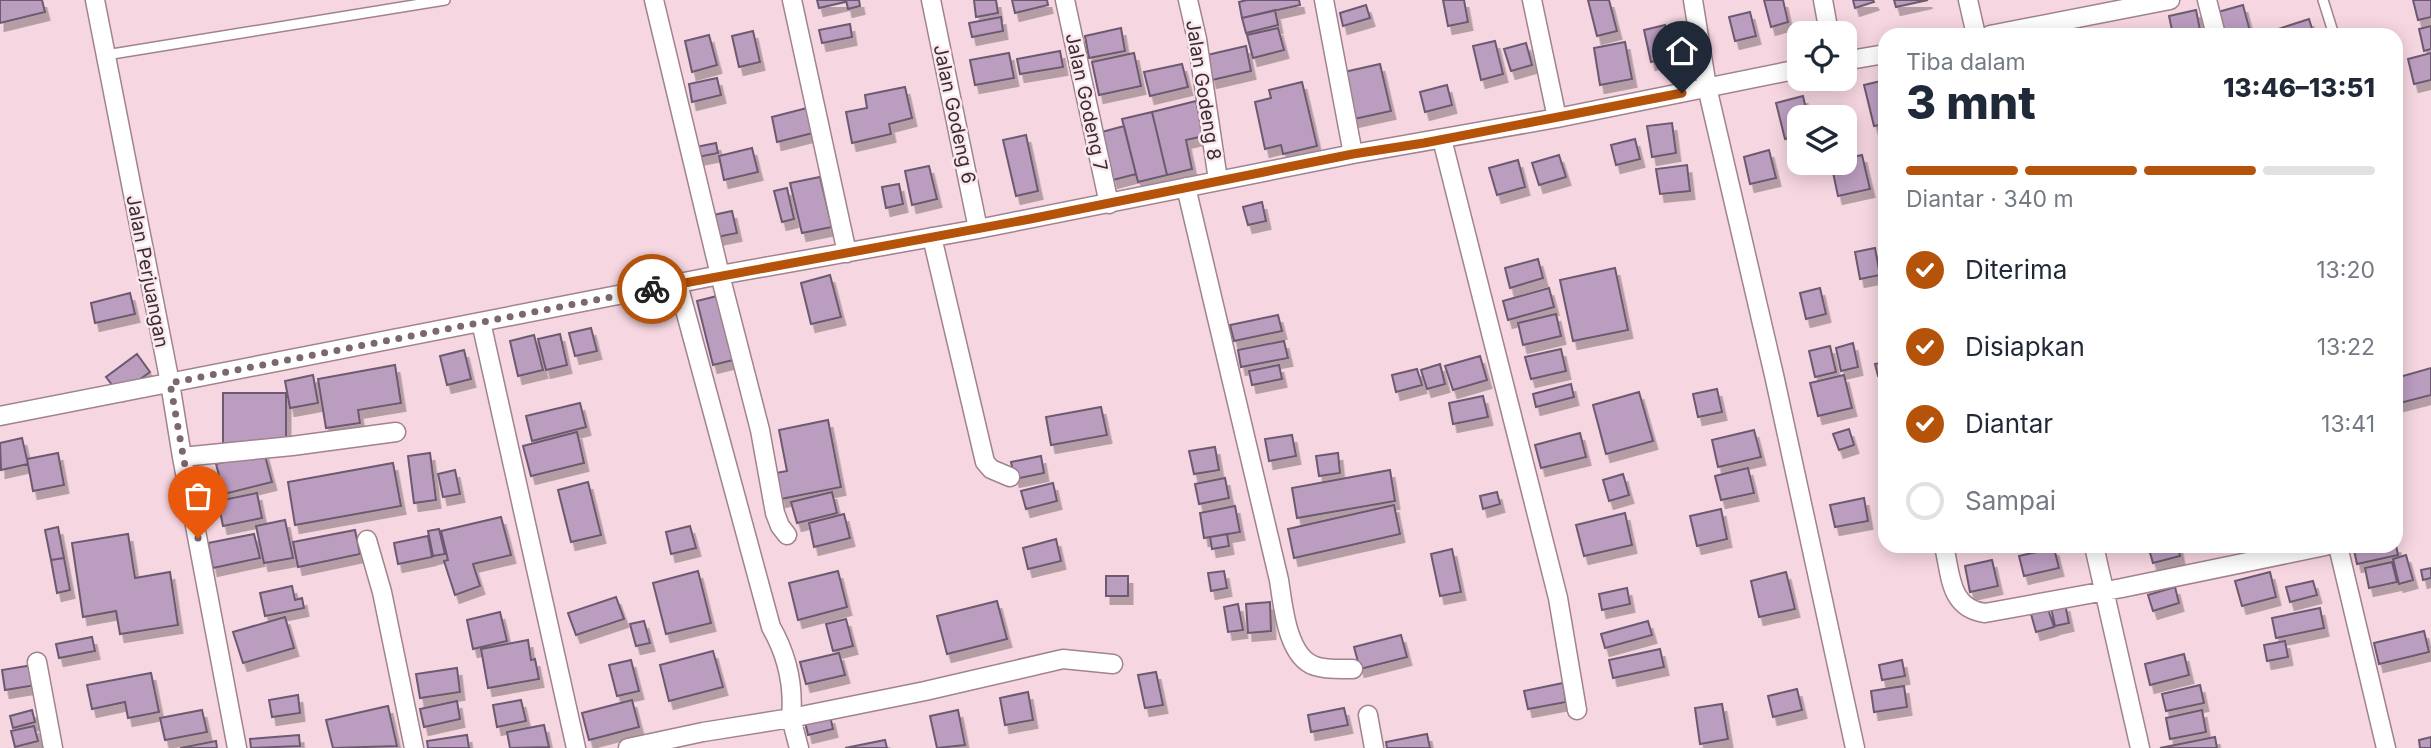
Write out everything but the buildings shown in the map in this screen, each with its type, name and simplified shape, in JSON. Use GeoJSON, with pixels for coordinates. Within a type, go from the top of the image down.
{"type":"FeatureCollection","features":[{"type":"Feature","properties":{"kind":"street","name":"Jalan Perjuangan"},"geometry":{"type":"LineString","coordinates":[[95,0],[170,383],[237,748]]}},
{"type":"Feature","properties":{"kind":"street"},"geometry":{"type":"LineString","coordinates":[[654,0],[760,430],[775,513],[787,535]]}},
{"type":"Feature","properties":{"kind":"street"},"geometry":{"type":"LineString","coordinates":[[792,0],[847,253]]}},
{"type":"Feature","properties":{"kind":"street","name":"Jalan Godeng 6"},"geometry":{"type":"LineString","coordinates":[[931,0],[978,229]]}},
{"type":"Feature","properties":{"kind":"street","name":"Jalan Godeng 7"},"geometry":{"type":"LineString","coordinates":[[1065,0],[1109,204]]}},
{"type":"Feature","properties":{"kind":"street","name":"Jalan Godeng 8"},"geometry":{"type":"LineString","coordinates":[[1188,0],[1197,39],[1218,180]]}},
{"type":"Feature","properties":{"kind":"street"},"geometry":{"type":"LineString","coordinates":[[1324,0],[1353,154]]}},
{"type":"Feature","properties":{"kind":"street"},"geometry":{"type":"LineString","coordinates":[[1532,0],[1557,118]]}},
{"type":"Feature","properties":{"kind":"street"},"geometry":{"type":"LineString","coordinates":[[1693,0],[1707,88],[1774,375],[1856,748]]}},
{"type":"Feature","properties":{"kind":"street"},"geometry":{"type":"LineString","coordinates":[[1823,0],[1827,21]]}},
{"type":"Feature","properties":{"kind":"street"},"geometry":{"type":"LineString","coordinates":[[1968,0],[1974,28]]}},
{"type":"Feature","properties":{"kind":"street"},"geometry":{"type":"LineString","coordinates":[[2026,28],[2170,0]]}},
{"type":"Feature","properties":{"kind":"street"},"geometry":{"type":"LineString","coordinates":[[2207,0],[2214,28]]}},
{"type":"Feature","properties":{"kind":"street"},"geometry":{"type":"LineString","coordinates":[[1857,59],[1878,55]]}},
{"type":"Feature","properties":{"kind":"street"},"geometry":{"type":"LineString","coordinates":[[0,416],[720,275],[978,229],[1218,180],[1557,118],[1787,71]]}},
{"type":"Feature","properties":{"kind":"street"},"geometry":{"type":"LineString","coordinates":[[1442,139],[1558,598],[1577,710]]}},
{"type":"Feature","properties":{"kind":"street"},"geometry":{"type":"LineString","coordinates":[[1186,187],[1279,580],[1286,621],[1296,649],[1304,660],[1314,666],[1353,669]]}},
{"type":"Feature","properties":{"kind":"street"},"geometry":{"type":"LineString","coordinates":[[932,237],[985,462],[991,469],[1010,477]]}},
{"type":"Feature","properties":{"kind":"street"},"geometry":{"type":"LineString","coordinates":[[678,284],[771,628],[785,660],[793,700],[791,718],[799,748]]}},
{"type":"Feature","properties":{"kind":"street"},"geometry":{"type":"LineString","coordinates":[[481,322],[576,748]]}},
{"type":"Feature","properties":{"kind":"street"},"geometry":{"type":"LineString","coordinates":[[182,457],[396,432]]}},
{"type":"Feature","properties":{"kind":"street"},"geometry":{"type":"LineString","coordinates":[[367,540],[382,592],[414,748]]}},
{"type":"Feature","properties":{"kind":"street"},"geometry":{"type":"LineString","coordinates":[[1946,553],[1956,597],[1972,611],[1985,613],[2290,553]]}},
{"type":"Feature","properties":{"kind":"street"},"geometry":{"type":"LineString","coordinates":[[2096,553],[2140,748]]}},
{"type":"Feature","properties":{"kind":"street"},"geometry":{"type":"LineString","coordinates":[[2340,553],[2386,748]]}},
{"type":"Feature","properties":{"kind":"street"},"geometry":{"type":"LineString","coordinates":[[628,748],[948,686],[1063,659],[1113,664]]}},
{"type":"Feature","properties":{"kind":"street"},"geometry":{"type":"LineString","coordinates":[[37,662],[53,748]]}},
{"type":"Feature","properties":{"kind":"street"},"geometry":{"type":"LineString","coordinates":[[1368,715],[1374,748]]}},
{"type":"Feature","properties":{"kind":"lane"},"geometry":{"type":"LineString","coordinates":[[106,55],[445,0]]}},
{"type":"Feature","properties":{"kind":"lane"},"geometry":{"type":"LineString","coordinates":[[2323,0],[2332,28]]}},
{"type":"Feature","properties":{"kind":"way so far"},"geometry":{"type":"LineString","coordinates":[[198,538],[170,383],[652,289]]}},
{"type":"Feature","properties":{"kind":"route"},"geometry":{"type":"LineString","coordinates":[[652,289],[1682,93]]}}]}
